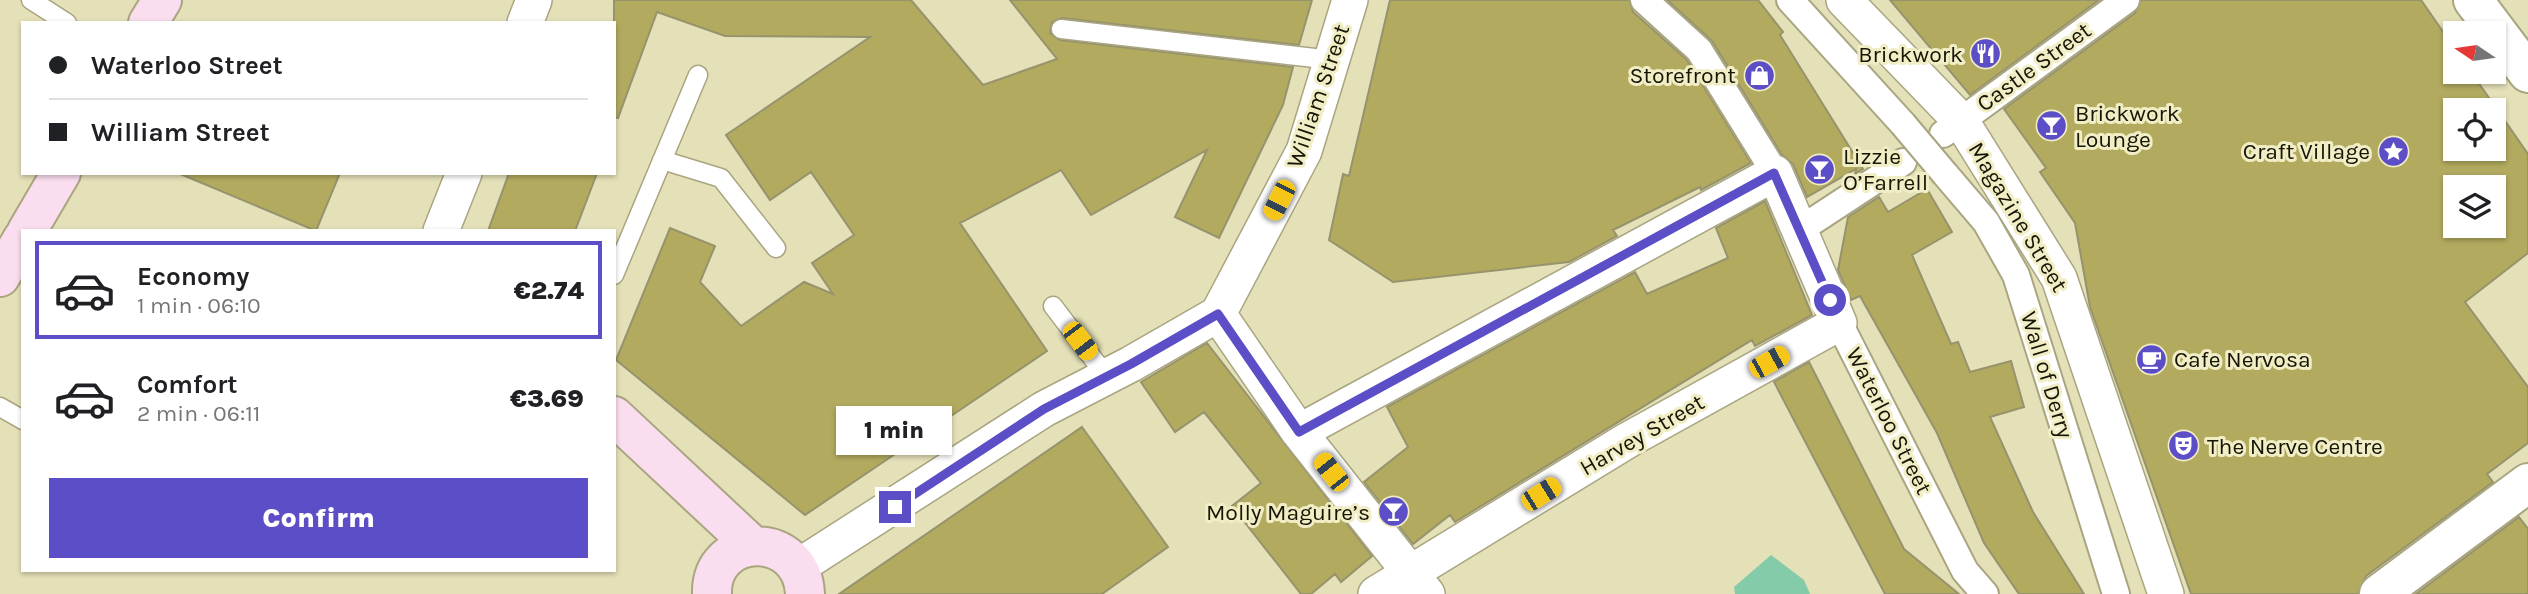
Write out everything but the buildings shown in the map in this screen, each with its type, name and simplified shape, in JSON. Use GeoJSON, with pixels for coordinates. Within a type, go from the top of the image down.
{"type":"FeatureCollection","features":[{"type":"Feature","properties":{"kind":"main road"},"geometry":{"type":"LineString","coordinates":[[149,21],[162,0]]}},
{"type":"Feature","properties":{"kind":"main road"},"geometry":{"type":"LineString","coordinates":[[30,229],[60,175]]}},
{"type":"Feature","properties":{"kind":"main road"},"geometry":{"type":"LineString","coordinates":[[616,418],[690,487],[729,568],[777,549],[802,581]]}},
{"type":"Feature","properties":{"kind":"street"},"geometry":{"type":"LineString","coordinates":[[526,21],[534,0]]}},
{"type":"Feature","properties":{"kind":"street","name":"William Street"},"geometry":{"type":"LineString","coordinates":[[1218,314],[1304,151],[1350,0]]}},
{"type":"Feature","properties":{"kind":"street","name":"Waterloo Street"},"geometry":{"type":"LineString","coordinates":[[1644,0],[1699,50],[1774,173],[1801,229],[1839,323],[1965,571],[1985,594]]}},
{"type":"Feature","properties":{"kind":"street","name":"Wall of Derry"},"geometry":{"type":"LineString","coordinates":[[1790,0],[1903,124],[1986,222],[2016,275],[2116,594]]}},
{"type":"Feature","properties":{"kind":"street","name":"Magazine Street"},"geometry":{"type":"LineString","coordinates":[[1844,0],[1952,128],[2059,278],[2166,594]]}},
{"type":"Feature","properties":{"kind":"street","name":"Castle Street"},"geometry":{"type":"LineString","coordinates":[[1952,128],[2126,0]]}},
{"type":"Feature","properties":{"kind":"street"},"geometry":{"type":"LineString","coordinates":[[2473,0],[2528,73]]}},
{"type":"Feature","properties":{"kind":"street"},"geometry":{"type":"LineString","coordinates":[[1801,229],[1903,162]]}},
{"type":"Feature","properties":{"kind":"street"},"geometry":{"type":"LineString","coordinates":[[1299,432],[1774,173]]}},
{"type":"Feature","properties":{"kind":"street"},"geometry":{"type":"LineString","coordinates":[[442,229],[463,175]]}},
{"type":"Feature","properties":{"kind":"street"},"geometry":{"type":"LineString","coordinates":[[802,581],[1044,409],[1107,377],[1218,314],[1299,432],[1419,584]]}},
{"type":"Feature","properties":{"kind":"street","name":"Harvey Street"},"geometry":{"type":"LineString","coordinates":[[1376,594],[1419,584],[1628,440],[1839,323]]}},
{"type":"Feature","properties":{"kind":"street"},"geometry":{"type":"LineString","coordinates":[[2379,594],[2528,483]]}},
{"type":"Feature","properties":{"kind":"lane"},"geometry":{"type":"LineString","coordinates":[[31,0],[64,21]]}},
{"type":"Feature","properties":{"kind":"lane"},"geometry":{"type":"LineString","coordinates":[[1061,29],[1332,60]]}},
{"type":"Feature","properties":{"kind":"lane"},"geometry":{"type":"LineString","coordinates":[[616,270],[698,75]]}},
{"type":"Feature","properties":{"kind":"lane"},"geometry":{"type":"LineString","coordinates":[[662,160],[721,178],[776,248]]}},
{"type":"Feature","properties":{"kind":"lane"},"geometry":{"type":"LineString","coordinates":[[1053,306],[1107,377]]}},
{"type":"Feature","properties":{"kind":"lane"},"geometry":{"type":"LineString","coordinates":[[0,407],[21,420]]}},
{"type":"Feature","properties":{"kind":"green space"},"geometry":{"type":"Polygon","coordinates":[[[1771,555],[1804,580],[1810,594],[1735,594],[1734,587],[1771,555]]]}},
{"type":"Feature","properties":{"kind":"place","name":"Brickwork"},"geometry":{"type":"Point","coordinates":[1986,54]}},
{"type":"Feature","properties":{"kind":"place","name":"Storefront"},"geometry":{"type":"Point","coordinates":[1759,75]}},
{"type":"Feature","properties":{"kind":"place","name":"Brickwork Lounge"},"geometry":{"type":"Point","coordinates":[2052,126]}},
{"type":"Feature","properties":{"kind":"place","name":"Craft Village"},"geometry":{"type":"Point","coordinates":[2393,151]}},
{"type":"Feature","properties":{"kind":"place","name":"Lizzie O’Farrell"},"geometry":{"type":"Point","coordinates":[1820,169]}},
{"type":"Feature","properties":{"kind":"place","name":"Cafe Nervosa"},"geometry":{"type":"Point","coordinates":[2151,359]}},
{"type":"Feature","properties":{"kind":"place","name":"The Nerve Centre"},"geometry":{"type":"Point","coordinates":[2184,446]}},
{"type":"Feature","properties":{"kind":"place","name":"Molly Maguire’s"},"geometry":{"type":"Point","coordinates":[1393,512]}},
{"type":"Feature","properties":{"kind":"route"},"geometry":{"type":"LineString","coordinates":[[895,507],[1044,409],[1131,364],[1218,314],[1299,432],[1774,173],[1801,229],[1830,300]]}}]}
